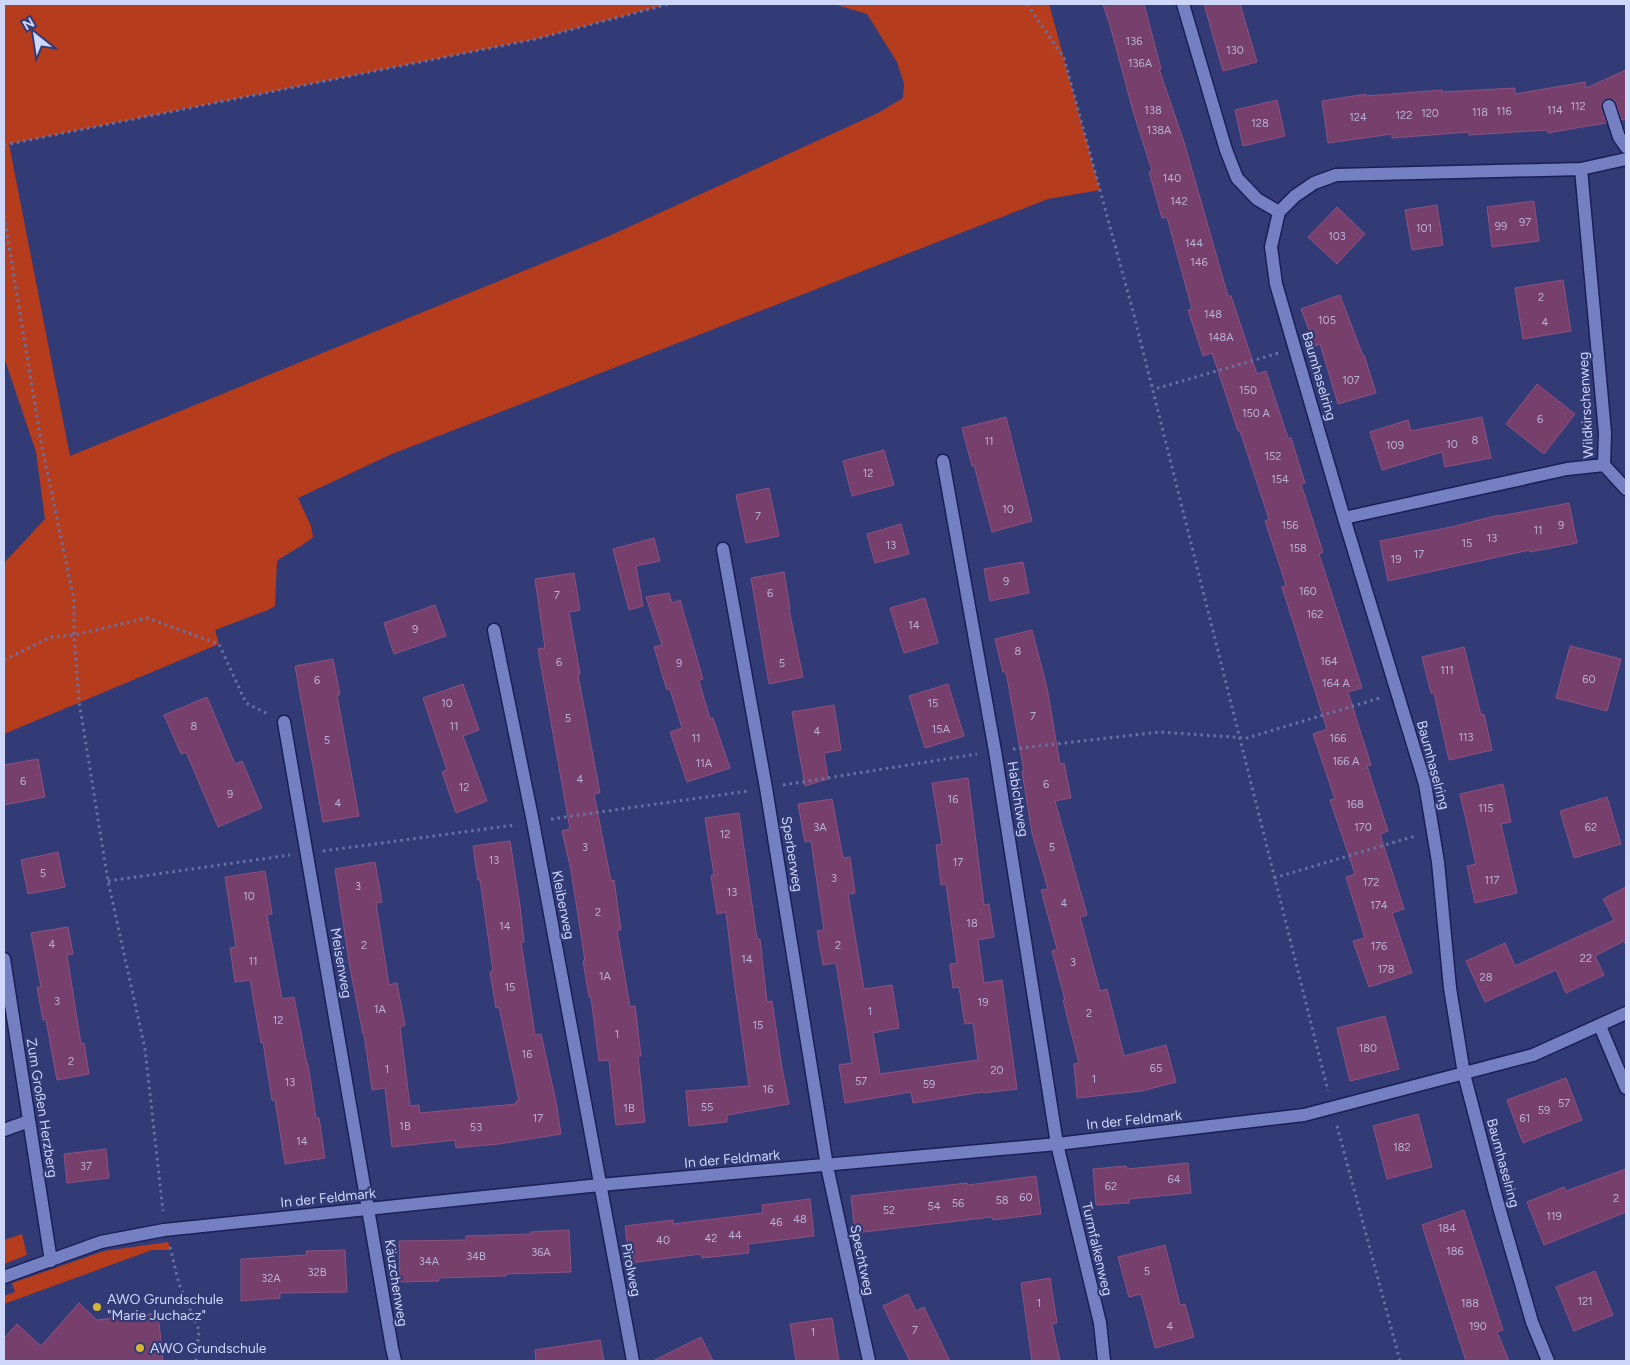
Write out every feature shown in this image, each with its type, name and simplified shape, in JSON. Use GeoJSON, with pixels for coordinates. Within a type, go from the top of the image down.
{"type":"FeatureCollection","features":[{"type":"Feature","properties":{"kind":"street"},"geometry":{"type":"LineString","coordinates":[[1183,4],[1226,150],[1237,178],[1257,199],[1279,212],[1295,196],[1314,183],[1336,175],[1581,169],[1626,159]]}},
{"type":"Feature","properties":{"kind":"street"},"geometry":{"type":"LineString","coordinates":[[1609,106],[1619,137],[1626,147]]}},
{"type":"Feature","properties":{"kind":"street","name":"Wildkirschenweg"},"geometry":{"type":"LineString","coordinates":[[1344,518],[1567,469],[1604,465],[1605,433],[1581,169]]}},
{"type":"Feature","properties":{"kind":"street","name":"Baumhaselring"},"geometry":{"type":"LineString","coordinates":[[1279,212],[1271,247],[1276,284],[1344,518],[1425,784],[1434,831],[1450,988],[1464,1074],[1498,1204],[1532,1322],[1548,1361]]}},
{"type":"Feature","properties":{"kind":"street","name":"Habichtweg"},"geometry":{"type":"LineString","coordinates":[[943,461],[995,751],[1056,1144]]}},
{"type":"Feature","properties":{"kind":"street"},"geometry":{"type":"LineString","coordinates":[[1604,465],[1626,488]]}},
{"type":"Feature","properties":{"kind":"street","name":"Sperberweg"},"geometry":{"type":"LineString","coordinates":[[723,549],[766,788],[826,1166]]}},
{"type":"Feature","properties":{"kind":"street","name":"Kleiberweg"},"geometry":{"type":"LineString","coordinates":[[494,630],[533,822],[600,1185]]}},
{"type":"Feature","properties":{"kind":"street","name":"Meisenweg"},"geometry":{"type":"LineString","coordinates":[[284,722],[369,1209]]}},
{"type":"Feature","properties":{"kind":"street","name":"Zum Großen Herzberg"},"geometry":{"type":"LineString","coordinates":[[4,959],[50,1260]]}},
{"type":"Feature","properties":{"kind":"street","name":"In der Feldmark"},"geometry":{"type":"LineString","coordinates":[[4,1277],[101,1242],[164,1230],[600,1185],[1056,1144],[1274,1119],[1332,1108],[1533,1054],[1626,1013]]}},
{"type":"Feature","properties":{"kind":"street"},"geometry":{"type":"LineString","coordinates":[[1600,1026],[1626,1088]]}},
{"type":"Feature","properties":{"kind":"street"},"geometry":{"type":"LineString","coordinates":[[4,1130],[29,1121]]}},
{"type":"Feature","properties":{"kind":"street","name":"Turmfalkenweg"},"geometry":{"type":"LineString","coordinates":[[1056,1144],[1100,1323],[1104,1361]]}},
{"type":"Feature","properties":{"kind":"street","name":"Spechtweg"},"geometry":{"type":"LineString","coordinates":[[826,1166],[869,1361]]}},
{"type":"Feature","properties":{"kind":"street","name":"Pirolweg"},"geometry":{"type":"LineString","coordinates":[[600,1185],[633,1361]]}},
{"type":"Feature","properties":{"kind":"street","name":"Käuzchenweg"},"geometry":{"type":"LineString","coordinates":[[369,1209],[395,1361]]}},
{"type":"Feature","properties":{"kind":"path"},"geometry":{"type":"LineString","coordinates":[[4,145],[536,39],[669,4]]}},
{"type":"Feature","properties":{"kind":"path"},"geometry":{"type":"LineString","coordinates":[[1027,4],[1064,58],[1134,315],[1332,1108],[1400,1361]]}},
{"type":"Feature","properties":{"kind":"path"},"geometry":{"type":"LineString","coordinates":[[4,216],[42,447],[74,600],[74,635],[79,701],[108,881],[145,1050],[164,1230],[180,1284],[199,1330],[196,1361]]}},
{"type":"Feature","properties":{"kind":"path"},"geometry":{"type":"LineString","coordinates":[[1150,385],[1158,388],[1296,348]]}},
{"type":"Feature","properties":{"kind":"path"},"geometry":{"type":"LineString","coordinates":[[4,660],[51,637],[74,635],[147,618],[219,644],[246,703],[284,722]]}},
{"type":"Feature","properties":{"kind":"path"},"geometry":{"type":"LineString","coordinates":[[108,881],[766,788],[995,751],[1160,732],[1247,738],[1397,693]]}},
{"type":"Feature","properties":{"kind":"path"},"geometry":{"type":"LineString","coordinates":[[1274,878],[1434,831]]}},
{"type":"Feature","properties":{"kind":"shaded area"},"geometry":{"type":"Polygon","coordinates":[[[4,4],[669,4],[536,39],[9,144],[70,456],[607,237],[878,113],[903,98],[904,84],[897,62],[867,14],[834,4],[1049,4],[1100,190],[1048,199],[392,454],[298,498],[311,526],[313,537],[277,561],[275,606],[215,630],[219,644],[4,734],[4,563],[45,519],[36,452],[4,357],[4,4]]]}},
{"type":"Feature","properties":{"kind":"shaded area"},"geometry":{"type":"Polygon","coordinates":[[[22,1234],[27,1255],[4,1264],[4,1240],[22,1234]]]}},
{"type":"Feature","properties":{"kind":"shaded area"},"geometry":{"type":"Polygon","coordinates":[[[168,1242],[171,1250],[152,1250],[4,1304],[4,1296],[15,1292],[12,1283],[104,1251],[168,1242]]]}},
{"type":"Feature","properties":{"kind":"building"},"geometry":{"type":"Polygon","coordinates":[[[1103,4],[1144,4],[1161,69],[1159,69],[1184,142],[1228,296],[1231,296],[1257,374],[1266,371],[1288,438],[1291,438],[1305,483],[1301,484],[1323,552],[1319,554],[1362,688],[1348,692],[1371,765],[1367,766],[1388,831],[1380,834],[1404,909],[1392,913],[1412,973],[1369,987],[1353,941],[1365,938],[1346,877],[1355,874],[1330,800],[1335,799],[1313,734],[1327,729],[1282,587],[1286,585],[1265,521],[1269,519],[1240,431],[1238,431],[1212,353],[1203,356],[1188,310],[1192,309],[1167,217],[1162,218],[1149,172],[1152,171],[1103,4]]]}},
{"type":"Feature","properties":{"kind":"building"},"geometry":{"type":"Polygon","coordinates":[[[1204,4],[1240,4],[1257,62],[1223,71],[1204,4]]]}},
{"type":"Feature","properties":{"kind":"building"},"geometry":{"type":"Polygon","coordinates":[[[1626,70],[1626,119],[1622,120],[1615,100],[1607,98],[1601,105],[1606,123],[1548,133],[1547,130],[1469,135],[1469,132],[1392,138],[1392,134],[1328,143],[1322,101],[1366,94],[1366,96],[1442,90],[1442,92],[1515,88],[1515,94],[1585,82],[1586,88],[1626,70]]]}},
{"type":"Feature","properties":{"kind":"building"},"geometry":{"type":"Polygon","coordinates":[[[1277,100],[1285,136],[1243,146],[1235,110],[1277,100]]]}},
{"type":"Feature","properties":{"kind":"building"},"geometry":{"type":"Polygon","coordinates":[[[1534,201],[1539,241],[1492,247],[1487,207],[1534,201]]]}},
{"type":"Feature","properties":{"kind":"building"},"geometry":{"type":"Polygon","coordinates":[[[1437,205],[1443,245],[1412,250],[1405,210],[1437,205]]]}},
{"type":"Feature","properties":{"kind":"building"},"geometry":{"type":"Polygon","coordinates":[[[1337,207],[1365,234],[1337,264],[1308,237],[1337,207]]]}},
{"type":"Feature","properties":{"kind":"building"},"geometry":{"type":"Polygon","coordinates":[[[1563,280],[1571,331],[1523,339],[1515,288],[1563,280]]]}},
{"type":"Feature","properties":{"kind":"building"},"geometry":{"type":"Polygon","coordinates":[[[1340,295],[1364,355],[1376,393],[1338,404],[1320,344],[1315,346],[1301,309],[1340,295]]]}},
{"type":"Feature","properties":{"kind":"building"},"geometry":{"type":"Polygon","coordinates":[[[1537,384],[1575,414],[1544,454],[1506,424],[1537,384]]]}},
{"type":"Feature","properties":{"kind":"building"},"geometry":{"type":"Polygon","coordinates":[[[1006,417],[1032,521],[992,532],[962,428],[1006,417]]]}},
{"type":"Feature","properties":{"kind":"building"},"geometry":{"type":"Polygon","coordinates":[[[1482,417],[1491,458],[1445,467],[1442,452],[1382,470],[1370,432],[1408,420],[1411,431],[1482,417]]]}},
{"type":"Feature","properties":{"kind":"building"},"geometry":{"type":"Polygon","coordinates":[[[884,450],[894,485],[852,496],[843,461],[884,450]]]}},
{"type":"Feature","properties":{"kind":"building"},"geometry":{"type":"Polygon","coordinates":[[[769,488],[779,536],[746,543],[736,495],[769,488]]]}},
{"type":"Feature","properties":{"kind":"building"},"geometry":{"type":"Polygon","coordinates":[[[1569,503],[1577,543],[1530,552],[1530,550],[1388,581],[1380,541],[1499,515],[1569,503]]]}},
{"type":"Feature","properties":{"kind":"building"},"geometry":{"type":"Polygon","coordinates":[[[901,524],[909,554],[875,563],[867,534],[901,524]]]}},
{"type":"Feature","properties":{"kind":"building"},"geometry":{"type":"Polygon","coordinates":[[[654,538],[660,561],[636,566],[643,606],[629,610],[613,549],[654,538]]]}},
{"type":"Feature","properties":{"kind":"building"},"geometry":{"type":"Polygon","coordinates":[[[1023,562],[1029,593],[990,601],[984,569],[1023,562]]]}},
{"type":"Feature","properties":{"kind":"building"},"geometry":{"type":"Polygon","coordinates":[[[784,572],[789,609],[803,677],[769,684],[751,578],[784,572]]]}},
{"type":"Feature","properties":{"kind":"building"},"geometry":{"type":"Polygon","coordinates":[[[574,573],[580,610],[569,612],[580,674],[578,675],[600,793],[594,794],[611,881],[614,880],[621,930],[617,930],[630,1007],[635,1006],[641,1056],[638,1056],[645,1122],[616,1125],[609,1060],[599,1061],[571,870],[562,831],[570,829],[538,649],[545,648],[535,579],[574,573]]]}},
{"type":"Feature","properties":{"kind":"building"},"geometry":{"type":"Polygon","coordinates":[[[669,593],[672,603],[680,600],[703,679],[699,681],[710,719],[713,718],[730,768],[687,782],[670,732],[682,728],[670,689],[667,690],[654,647],[662,645],[646,597],[669,593]]]}},
{"type":"Feature","properties":{"kind":"building"},"geometry":{"type":"Polygon","coordinates":[[[925,598],[938,643],[904,653],[890,608],[925,598]]]}},
{"type":"Feature","properties":{"kind":"building"},"geometry":{"type":"Polygon","coordinates":[[[435,605],[446,636],[394,654],[384,623],[435,605]]]}},
{"type":"Feature","properties":{"kind":"building"},"geometry":{"type":"Polygon","coordinates":[[[1032,630],[1047,688],[1060,764],[1064,763],[1071,798],[1055,801],[1087,915],[1080,917],[1100,991],[1107,989],[1124,1056],[1166,1045],[1176,1082],[1142,1091],[1077,1098],[1074,1064],[1079,1063],[1052,951],[1057,949],[1041,890],[1048,889],[1032,833],[1022,771],[1024,771],[1006,672],[1003,672],[995,639],[1032,630]]]}},
{"type":"Feature","properties":{"kind":"building"},"geometry":{"type":"Polygon","coordinates":[[[1570,646],[1621,659],[1607,711],[1556,698],[1570,646]]]}},
{"type":"Feature","properties":{"kind":"building"},"geometry":{"type":"Polygon","coordinates":[[[1464,647],[1481,715],[1484,714],[1492,750],[1449,760],[1434,693],[1431,693],[1422,657],[1464,647]]]}},
{"type":"Feature","properties":{"kind":"building"},"geometry":{"type":"Polygon","coordinates":[[[333,659],[340,695],[337,695],[359,816],[323,822],[295,666],[333,659]]]}},
{"type":"Feature","properties":{"kind":"building"},"geometry":{"type":"Polygon","coordinates":[[[463,684],[479,730],[463,736],[487,801],[456,813],[442,772],[447,770],[423,698],[463,684]]]}},
{"type":"Feature","properties":{"kind":"building"},"geometry":{"type":"Polygon","coordinates":[[[948,684],[964,736],[925,748],[909,696],[948,684]]]}},
{"type":"Feature","properties":{"kind":"building"},"geometry":{"type":"Polygon","coordinates":[[[207,697],[235,764],[242,761],[262,808],[218,827],[186,752],[181,754],[164,715],[207,697]]]}},
{"type":"Feature","properties":{"kind":"building"},"geometry":{"type":"Polygon","coordinates":[[[834,705],[841,750],[824,753],[828,779],[805,786],[792,712],[834,705]]]}},
{"type":"Feature","properties":{"kind":"building"},"geometry":{"type":"Polygon","coordinates":[[[38,759],[45,797],[4,805],[4,765],[38,759]]]}},
{"type":"Feature","properties":{"kind":"building"},"geometry":{"type":"Polygon","coordinates":[[[968,778],[984,905],[989,904],[994,937],[978,940],[984,983],[1002,980],[1017,1089],[983,1092],[913,1103],[911,1092],[845,1103],[839,1065],[852,1063],[836,963],[823,965],[817,931],[824,930],[811,841],[805,842],[798,804],[832,799],[843,858],[850,857],[855,893],[848,894],[864,989],[892,985],[899,1028],[873,1033],[880,1074],[978,1060],[973,1023],[965,1024],[959,987],[953,988],[950,964],[957,963],[946,884],[941,885],[936,845],[942,844],[932,783],[968,778]]]}},
{"type":"Feature","properties":{"kind":"building"},"geometry":{"type":"Polygon","coordinates":[[[1503,784],[1511,822],[1501,824],[1517,893],[1475,903],[1467,866],[1476,864],[1460,794],[1503,784]]]}},
{"type":"Feature","properties":{"kind":"building"},"geometry":{"type":"Polygon","coordinates":[[[1607,797],[1621,844],[1574,858],[1560,811],[1607,797]]]}},
{"type":"Feature","properties":{"kind":"building"},"geometry":{"type":"Polygon","coordinates":[[[739,813],[757,939],[760,939],[767,1002],[772,1001],[789,1104],[727,1115],[727,1122],[689,1126],[686,1091],[749,1086],[726,912],[717,914],[711,876],[714,875],[705,818],[739,813]]]}},
{"type":"Feature","properties":{"kind":"building"},"geometry":{"type":"Polygon","coordinates":[[[510,841],[524,942],[521,942],[535,1035],[541,1034],[561,1134],[499,1144],[456,1148],[455,1140],[392,1147],[385,1088],[372,1090],[364,1034],[350,968],[335,869],[375,862],[382,902],[376,903],[389,985],[397,983],[405,1025],[400,1027],[410,1106],[419,1105],[420,1113],[516,1104],[516,1101],[519,1101],[499,1007],[496,1008],[490,972],[493,971],[480,880],[478,880],[473,846],[510,841]]]}},
{"type":"Feature","properties":{"kind":"building"},"geometry":{"type":"Polygon","coordinates":[[[58,852],[65,887],[28,894],[21,860],[58,852]]]}},
{"type":"Feature","properties":{"kind":"building"},"geometry":{"type":"Polygon","coordinates":[[[265,871],[272,914],[267,915],[282,999],[294,997],[308,1064],[316,1118],[319,1118],[325,1158],[285,1164],[275,1100],[272,1100],[263,1042],[261,1043],[250,980],[235,982],[230,948],[236,947],[225,877],[265,871]]]}},
{"type":"Feature","properties":{"kind":"building"},"geometry":{"type":"Polygon","coordinates":[[[1626,887],[1626,945],[1624,941],[1595,956],[1604,975],[1566,993],[1556,970],[1485,1002],[1466,961],[1505,943],[1515,966],[1614,920],[1603,899],[1626,887]]]}},
{"type":"Feature","properties":{"kind":"building"},"geometry":{"type":"Polygon","coordinates":[[[68,927],[73,954],[67,955],[81,1044],[84,1043],[89,1074],[57,1080],[46,1020],[43,1020],[37,987],[41,987],[31,933],[68,927]]]}},
{"type":"Feature","properties":{"kind":"building"},"geometry":{"type":"Polygon","coordinates":[[[1385,1016],[1399,1069],[1350,1081],[1337,1028],[1385,1016]]]}},
{"type":"Feature","properties":{"kind":"building"},"geometry":{"type":"Polygon","coordinates":[[[1566,1078],[1582,1120],[1523,1143],[1507,1100],[1566,1078]]]}},
{"type":"Feature","properties":{"kind":"building"},"geometry":{"type":"Polygon","coordinates":[[[1418,1114],[1432,1167],[1387,1179],[1373,1126],[1418,1114]]]}},
{"type":"Feature","properties":{"kind":"building"},"geometry":{"type":"Polygon","coordinates":[[[106,1149],[109,1178],[67,1183],[64,1154],[106,1149]]]}},
{"type":"Feature","properties":{"kind":"building"},"geometry":{"type":"Polygon","coordinates":[[[1188,1163],[1191,1193],[1129,1199],[1129,1203],[1096,1205],[1093,1169],[1126,1166],[1127,1169],[1188,1163]]]}},
{"type":"Feature","properties":{"kind":"building"},"geometry":{"type":"Polygon","coordinates":[[[1626,1169],[1626,1212],[1544,1245],[1527,1202],[1564,1187],[1566,1191],[1626,1169]]]}},
{"type":"Feature","properties":{"kind":"building"},"geometry":{"type":"Polygon","coordinates":[[[1036,1176],[1041,1214],[993,1220],[992,1217],[855,1233],[851,1196],[967,1183],[968,1185],[1036,1176]]]}},
{"type":"Feature","properties":{"kind":"building"},"geometry":{"type":"Polygon","coordinates":[[[810,1199],[814,1236],[748,1244],[749,1253],[702,1258],[701,1254],[630,1263],[625,1226],[673,1220],[673,1224],[763,1213],[762,1205],[810,1199]]]}},
{"type":"Feature","properties":{"kind":"building"},"geometry":{"type":"Polygon","coordinates":[[[1464,1210],[1503,1330],[1497,1332],[1509,1361],[1466,1361],[1422,1225],[1464,1210]]]}},
{"type":"Feature","properties":{"kind":"building"},"geometry":{"type":"Polygon","coordinates":[[[569,1230],[571,1272],[506,1274],[506,1276],[439,1278],[439,1281],[400,1282],[399,1241],[466,1240],[466,1236],[531,1234],[531,1232],[569,1230]]]}},
{"type":"Feature","properties":{"kind":"building"},"geometry":{"type":"Polygon","coordinates":[[[1165,1245],[1180,1305],[1185,1304],[1194,1337],[1155,1348],[1141,1294],[1129,1297],[1118,1257],[1165,1245]]]}},
{"type":"Feature","properties":{"kind":"building"},"geometry":{"type":"Polygon","coordinates":[[[345,1250],[347,1292],[280,1293],[280,1298],[241,1301],[241,1259],[307,1255],[306,1251],[345,1250]]]}},
{"type":"Feature","properties":{"kind":"building"},"geometry":{"type":"Polygon","coordinates":[[[1595,1271],[1613,1315],[1574,1331],[1556,1287],[1595,1271]]]}},
{"type":"Feature","properties":{"kind":"building"},"geometry":{"type":"Polygon","coordinates":[[[1050,1278],[1057,1323],[1052,1324],[1060,1361],[1032,1361],[1021,1283],[1050,1278]]]}},
{"type":"Feature","properties":{"kind":"building"},"geometry":{"type":"Polygon","coordinates":[[[908,1294],[916,1311],[924,1307],[950,1361],[910,1361],[883,1306],[908,1294]]]}},
{"type":"Feature","properties":{"kind":"building"},"geometry":{"type":"Polygon","coordinates":[[[79,1303],[97,1320],[158,1313],[163,1361],[4,1361],[4,1338],[17,1324],[41,1346],[79,1303]]]}},
{"type":"Feature","properties":{"kind":"building"},"geometry":{"type":"Polygon","coordinates":[[[832,1318],[839,1361],[796,1361],[790,1324],[832,1318]]]}},
{"type":"Feature","properties":{"kind":"building"},"geometry":{"type":"Polygon","coordinates":[[[701,1337],[713,1361],[653,1361],[701,1337]]]}},
{"type":"Feature","properties":{"kind":"building"},"geometry":{"type":"Polygon","coordinates":[[[600,1340],[604,1361],[536,1361],[535,1350],[600,1340]]]}},
{"type":"Feature","properties":{"kind":"place","name":"AWO Grundschule \"Marie Juchacz\""},"geometry":{"type":"Point","coordinates":[97,1307]}},
{"type":"Feature","properties":{"kind":"place","name":"AWO Grundschule"},"geometry":{"type":"Point","coordinates":[140,1348]}}]}
